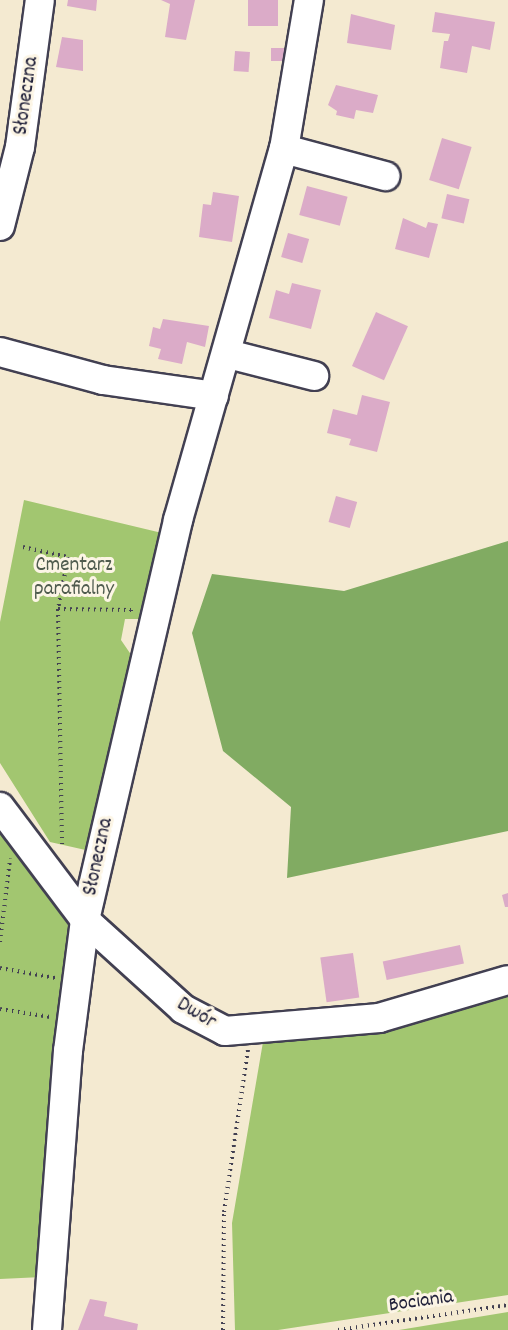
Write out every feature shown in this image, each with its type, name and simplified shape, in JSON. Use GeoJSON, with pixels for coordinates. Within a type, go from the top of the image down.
{"type":"FeatureCollection","features":[{"type":"Feature","properties":{"kind":"street","name":"Słoneczna"},"geometry":{"type":"LineString","coordinates":[[0,226],[20,147],[40,0]]}},
{"type":"Feature","properties":{"kind":"street","name":"Słoneczna"},"geometry":{"type":"LineString","coordinates":[[46,1330],[68,1051],[85,920],[178,520],[228,354],[284,149],[309,0]]}},
{"type":"Feature","properties":{"kind":"street"},"geometry":{"type":"LineString","coordinates":[[284,149],[385,176]]}},
{"type":"Feature","properties":{"kind":"street"},"geometry":{"type":"LineString","coordinates":[[0,352],[103,380],[214,396]]}},
{"type":"Feature","properties":{"kind":"street"},"geometry":{"type":"LineString","coordinates":[[228,354],[314,376]]}},
{"type":"Feature","properties":{"kind":"street","name":"Dwór"},"geometry":{"type":"LineString","coordinates":[[0,807],[85,920],[183,1009],[225,1031],[251,1032],[379,1018],[508,980]]}},
{"type":"Feature","properties":{"kind":"path"},"geometry":{"type":"LineString","coordinates":[[23,546],[68,557],[58,609],[62,844]]}},
{"type":"Feature","properties":{"kind":"path"},"geometry":{"type":"LineString","coordinates":[[58,609],[131,610],[132,618]]}},
{"type":"Feature","properties":{"kind":"path"},"geometry":{"type":"LineString","coordinates":[[0,942],[12,848]]}},
{"type":"Feature","properties":{"kind":"path"},"geometry":{"type":"LineString","coordinates":[[0,968],[62,979]]}},
{"type":"Feature","properties":{"kind":"path"},"geometry":{"type":"LineString","coordinates":[[0,1009],[54,1018]]}},
{"type":"Feature","properties":{"kind":"path"},"geometry":{"type":"LineString","coordinates":[[224,1330],[224,1212],[251,1032]]}},
{"type":"Feature","properties":{"kind":"path","name":"Bociania"},"geometry":{"type":"LineString","coordinates":[[338,1330],[508,1305]]}},
{"type":"Feature","properties":{"kind":"green space","name":"Cmentarz parafialny"},"geometry":{"type":"Polygon","coordinates":[[[24,500],[162,533],[143,619],[125,619],[121,640],[134,659],[90,851],[50,842],[0,763],[0,622],[24,500]]]}},
{"type":"Feature","properties":{"kind":"green space"},"geometry":{"type":"Polygon","coordinates":[[[508,541],[508,831],[287,878],[291,807],[223,751],[192,633],[212,574],[344,591],[508,541]]]}},
{"type":"Feature","properties":{"kind":"green space"},"geometry":{"type":"Polygon","coordinates":[[[0,821],[78,924],[42,1277],[0,1279],[0,821]]]}},
{"type":"Feature","properties":{"kind":"green space"},"geometry":{"type":"Polygon","coordinates":[[[508,988],[508,1295],[278,1330],[235,1330],[232,1223],[263,1042],[399,1025],[508,988]]]}},
{"type":"Feature","properties":{"kind":"green space"},"geometry":{"type":"Polygon","coordinates":[[[508,1312],[508,1330],[399,1330],[508,1312]]]}},
{"type":"Feature","properties":{"kind":"building"},"geometry":{"type":"Polygon","coordinates":[[[68,0],[97,0],[96,11],[67,6],[68,0]]]}},
{"type":"Feature","properties":{"kind":"building"},"geometry":{"type":"Polygon","coordinates":[[[161,0],[195,0],[186,40],[165,37],[170,4],[161,0]]]}},
{"type":"Feature","properties":{"kind":"building"},"geometry":{"type":"Polygon","coordinates":[[[248,0],[278,0],[278,26],[248,26],[248,0]]]}},
{"type":"Feature","properties":{"kind":"building"},"geometry":{"type":"Polygon","coordinates":[[[435,12],[495,22],[490,50],[472,46],[467,73],[440,68],[444,41],[448,41],[450,34],[432,32],[435,12]]]}},
{"type":"Feature","properties":{"kind":"building"},"geometry":{"type":"Polygon","coordinates":[[[351,14],[395,25],[391,50],[347,43],[351,14]]]}},
{"type":"Feature","properties":{"kind":"building"},"geometry":{"type":"Polygon","coordinates":[[[62,37],[83,40],[83,71],[56,67],[62,37]]]}},
{"type":"Feature","properties":{"kind":"building"},"geometry":{"type":"Polygon","coordinates":[[[271,48],[290,48],[290,61],[271,61],[271,48]]]}},
{"type":"Feature","properties":{"kind":"building"},"geometry":{"type":"Polygon","coordinates":[[[235,51],[250,52],[249,72],[234,71],[235,51]]]}},
{"type":"Feature","properties":{"kind":"building"},"geometry":{"type":"Polygon","coordinates":[[[336,85],[378,95],[373,113],[356,110],[354,119],[336,115],[337,111],[328,105],[336,85]]]}},
{"type":"Feature","properties":{"kind":"building"},"geometry":{"type":"Polygon","coordinates":[[[442,138],[472,147],[459,189],[429,180],[442,138]]]}},
{"type":"Feature","properties":{"kind":"building"},"geometry":{"type":"Polygon","coordinates":[[[307,186],[348,197],[340,226],[299,215],[307,186]]]}},
{"type":"Feature","properties":{"kind":"building"},"geometry":{"type":"Polygon","coordinates":[[[213,192],[239,196],[232,242],[199,237],[203,204],[211,205],[213,192]]]}},
{"type":"Feature","properties":{"kind":"building"},"geometry":{"type":"Polygon","coordinates":[[[447,194],[469,199],[464,224],[441,218],[447,194]]]}},
{"type":"Feature","properties":{"kind":"building"},"geometry":{"type":"Polygon","coordinates":[[[403,218],[426,228],[428,222],[438,224],[429,258],[395,249],[403,218]]]}},
{"type":"Feature","properties":{"kind":"building"},"geometry":{"type":"Polygon","coordinates":[[[288,233],[309,239],[302,263],[281,257],[288,233]]]}},
{"type":"Feature","properties":{"kind":"building"},"geometry":{"type":"Polygon","coordinates":[[[292,283],[321,290],[311,329],[269,318],[276,290],[289,294],[292,283]]]}},
{"type":"Feature","properties":{"kind":"building"},"geometry":{"type":"Polygon","coordinates":[[[376,312],[408,326],[384,380],[352,366],[376,312]]]}},
{"type":"Feature","properties":{"kind":"building"},"geometry":{"type":"Polygon","coordinates":[[[163,319],[209,326],[205,347],[187,342],[182,364],[158,359],[161,349],[149,346],[153,327],[160,329],[163,319]]]}},
{"type":"Feature","properties":{"kind":"building"},"geometry":{"type":"Polygon","coordinates":[[[362,395],[390,402],[377,452],[349,445],[351,439],[327,433],[333,409],[357,415],[362,395]]]}},
{"type":"Feature","properties":{"kind":"building"},"geometry":{"type":"Polygon","coordinates":[[[336,496],[357,502],[350,528],[329,522],[336,496]]]}},
{"type":"Feature","properties":{"kind":"building"},"geometry":{"type":"Polygon","coordinates":[[[508,893],[508,907],[505,907],[502,895],[508,893]]]}},
{"type":"Feature","properties":{"kind":"building"},"geometry":{"type":"Polygon","coordinates":[[[460,945],[464,964],[387,980],[383,961],[460,945]]]}},
{"type":"Feature","properties":{"kind":"building"},"geometry":{"type":"Polygon","coordinates":[[[353,953],[359,998],[327,1002],[320,958],[353,953]]]}},
{"type":"Feature","properties":{"kind":"building"},"geometry":{"type":"Polygon","coordinates":[[[90,1299],[107,1302],[104,1316],[138,1324],[137,1330],[78,1330],[90,1299]]]}}]}
